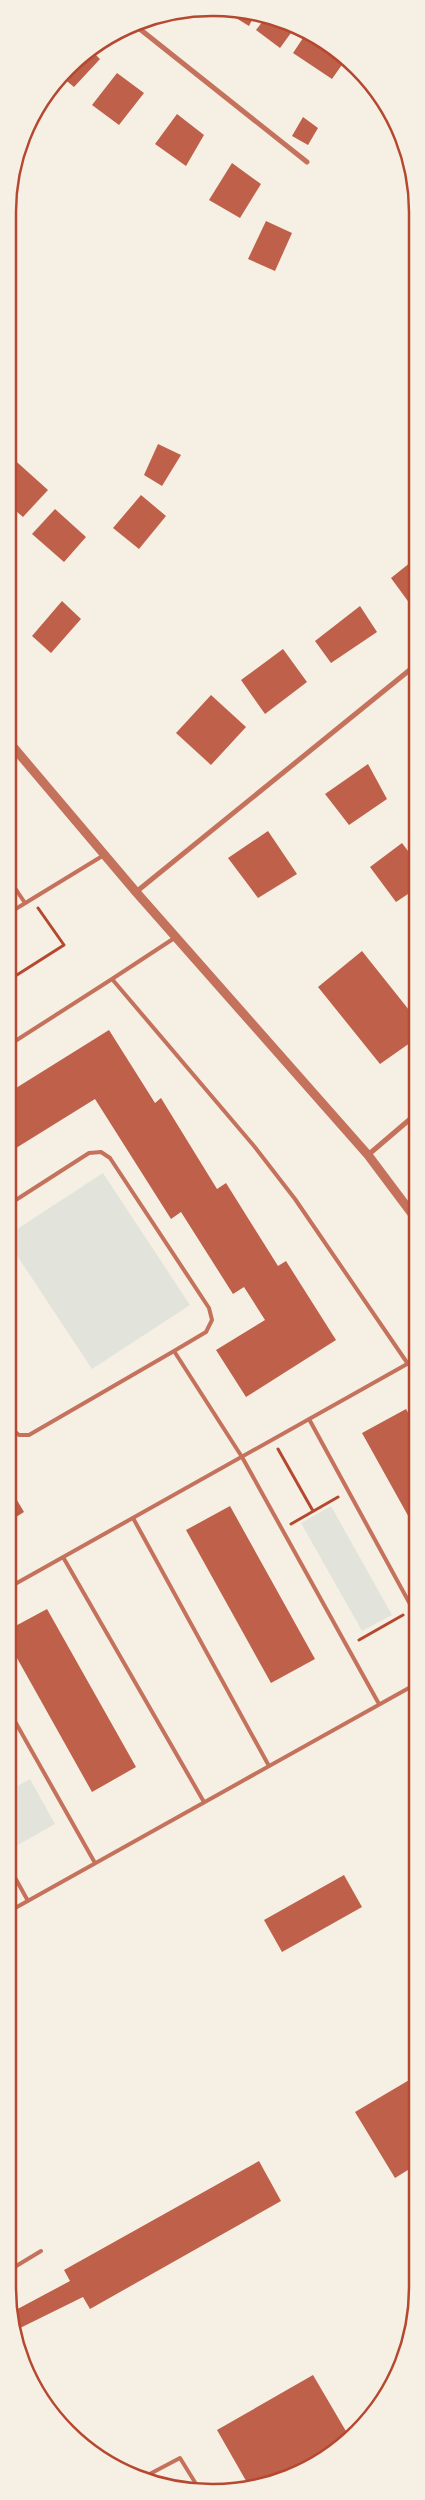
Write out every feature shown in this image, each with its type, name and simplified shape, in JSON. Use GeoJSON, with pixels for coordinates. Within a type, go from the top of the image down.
{"type":"FeatureCollection","features":[{"type":"Feature","properties":{"kind":"street"},"geometry":{"type":"LineString","coordinates":[[141,30],[307,162]]}},
{"type":"Feature","properties":{"kind":"street"},"geometry":{"type":"LineString","coordinates":[[136,892],[409,670]]}},
{"type":"Feature","properties":{"kind":"street"},"geometry":{"type":"LineString","coordinates":[[16,750],[136,892],[368,1155],[409,1210]]}},
{"type":"Feature","properties":{"kind":"street"},"geometry":{"type":"LineString","coordinates":[[368,1155],[409,1120]]}},
{"type":"Feature","properties":{"kind":"lane"},"geometry":{"type":"LineString","coordinates":[[16,909],[104,855]]}},
{"type":"Feature","properties":{"kind":"lane"},"geometry":{"type":"LineString","coordinates":[[16,890],[25,903]]}},
{"type":"Feature","properties":{"kind":"lane"},"geometry":{"type":"LineString","coordinates":[[16,1040],[176,937]]}},
{"type":"Feature","properties":{"kind":"lane"},"geometry":{"type":"LineString","coordinates":[[16,1583],[408,1364],[295,1199],[254,1146],[112,978]]}},
{"type":"Feature","properties":{"kind":"lane"},"geometry":{"type":"LineString","coordinates":[[16,1200],[89,1153],[101,1152],[110,1158],[210,1308],[212,1320],[206,1332],[29,1435],[19,1436],[16,1433]]}},
{"type":"Feature","properties":{"kind":"lane"},"geometry":{"type":"LineString","coordinates":[[174,1351],[242,1457],[379,1704]]}},
{"type":"Feature","properties":{"kind":"lane"},"geometry":{"type":"LineString","coordinates":[[310,1419],[409,1602]]}},
{"type":"Feature","properties":{"kind":"lane"},"geometry":{"type":"LineString","coordinates":[[133,1518],[269,1766]]}},
{"type":"Feature","properties":{"kind":"lane"},"geometry":{"type":"LineString","coordinates":[[63,1557],[204,1802]]}},
{"type":"Feature","properties":{"kind":"lane"},"geometry":{"type":"LineString","coordinates":[[16,1908],[409,1688]]}},
{"type":"Feature","properties":{"kind":"lane"},"geometry":{"type":"LineString","coordinates":[[16,1723],[96,1863]]}},
{"type":"Feature","properties":{"kind":"lane"},"geometry":{"type":"LineString","coordinates":[[16,1879],[28,1901]]}},
{"type":"Feature","properties":{"kind":"lane"},"geometry":{"type":"LineString","coordinates":[[16,2266],[41,2251]]}},
{"type":"Feature","properties":{"kind":"lane"},"geometry":{"type":"LineString","coordinates":[[151,2474],[180,2458],[195,2483]]}},
{"type":"Feature","properties":{"kind":"path"},"geometry":{"type":"LineString","coordinates":[[16,976],[64,945],[32,899]]}},
{"type":"Feature","properties":{"kind":"path"},"geometry":{"type":"LineString","coordinates":[[278,1448],[313,1511]]}},
{"type":"Feature","properties":{"kind":"path"},"geometry":{"type":"LineString","coordinates":[[282,1529],[349,1492]]}},
{"type":"Feature","properties":{"kind":"path"},"geometry":{"type":"LineString","coordinates":[[347,1647],[409,1611]]}},
{"type":"Feature","properties":{"kind":"shaded area"},"geometry":{"type":"Polygon","coordinates":[[[103,1173],[190,1305],[92,1369],[16,1254],[16,1230],[103,1173]]]}},
{"type":"Feature","properties":{"kind":"shaded area"},"geometry":{"type":"Polygon","coordinates":[[[331,1506],[392,1615],[362,1631],[301,1523],[331,1506]]]}},
{"type":"Feature","properties":{"kind":"shaded area"},"geometry":{"type":"Polygon","coordinates":[[[30,1779],[55,1824],[16,1846],[16,1787],[30,1779]]]}},
{"type":"Feature","properties":{"kind":"building"},"geometry":{"type":"Polygon","coordinates":[[[236,18],[252,20],[249,26],[236,18]]]}},
{"type":"Feature","properties":{"kind":"building"},"geometry":{"type":"Polygon","coordinates":[[[262,23],[291,32],[280,48],[256,30],[262,23]]]}},
{"type":"Feature","properties":{"kind":"building"},"geometry":{"type":"Polygon","coordinates":[[[303,38],[322,49],[342,65],[332,79],[293,53],[303,38]]]}},
{"type":"Feature","properties":{"kind":"building"},"geometry":{"type":"Polygon","coordinates":[[[96,55],[100,59],[74,87],[67,81],[96,55]]]}},
{"type":"Feature","properties":{"kind":"building"},"geometry":{"type":"Polygon","coordinates":[[[117,73],[144,93],[119,125],[92,105],[117,73]]]}},
{"type":"Feature","properties":{"kind":"building"},"geometry":{"type":"Polygon","coordinates":[[[177,114],[204,135],[186,166],[155,144],[177,114]]]}},
{"type":"Feature","properties":{"kind":"building"},"geometry":{"type":"Polygon","coordinates":[[[303,117],[318,128],[308,145],[292,136],[303,117]]]}},
{"type":"Feature","properties":{"kind":"building"},"geometry":{"type":"Polygon","coordinates":[[[232,163],[261,184],[240,218],[209,200],[232,163]]]}},
{"type":"Feature","properties":{"kind":"building"},"geometry":{"type":"Polygon","coordinates":[[[266,221],[292,233],[275,271],[248,259],[266,221]]]}},
{"type":"Feature","properties":{"kind":"building"},"geometry":{"type":"Polygon","coordinates":[[[158,444],[181,455],[162,486],[144,475],[158,444]]]}},
{"type":"Feature","properties":{"kind":"building"},"geometry":{"type":"Polygon","coordinates":[[[16,461],[48,490],[23,517],[16,511],[16,461]]]}},
{"type":"Feature","properties":{"kind":"building"},"geometry":{"type":"Polygon","coordinates":[[[141,495],[166,516],[139,549],[113,528],[141,495]]]}},
{"type":"Feature","properties":{"kind":"building"},"geometry":{"type":"Polygon","coordinates":[[[55,509],[86,537],[64,562],[32,534],[55,509]]]}},
{"type":"Feature","properties":{"kind":"building"},"geometry":{"type":"Polygon","coordinates":[[[409,564],[409,603],[391,578],[409,564]]]}},
{"type":"Feature","properties":{"kind":"building"},"geometry":{"type":"Polygon","coordinates":[[[62,601],[81,619],[51,653],[32,636],[62,601]]]}},
{"type":"Feature","properties":{"kind":"building"},"geometry":{"type":"Polygon","coordinates":[[[360,606],[377,632],[331,663],[315,641],[360,606]]]}},
{"type":"Feature","properties":{"kind":"building"},"geometry":{"type":"Polygon","coordinates":[[[283,649],[307,682],[265,714],[241,680],[283,649]]]}},
{"type":"Feature","properties":{"kind":"building"},"geometry":{"type":"Polygon","coordinates":[[[211,695],[246,727],[211,765],[176,733],[211,695]]]}},
{"type":"Feature","properties":{"kind":"building"},"geometry":{"type":"Polygon","coordinates":[[[368,764],[387,799],[349,825],[325,794],[368,764]]]}},
{"type":"Feature","properties":{"kind":"building"},"geometry":{"type":"Polygon","coordinates":[[[268,831],[297,874],[258,898],[228,858],[268,831]]]}},
{"type":"Feature","properties":{"kind":"building"},"geometry":{"type":"Polygon","coordinates":[[[402,843],[409,852],[409,893],[396,902],[370,867],[402,843]]]}},
{"type":"Feature","properties":{"kind":"building"},"geometry":{"type":"Polygon","coordinates":[[[362,951],[409,1010],[409,1044],[380,1064],[318,987],[362,951]]]}},
{"type":"Feature","properties":{"kind":"building"},"geometry":{"type":"Polygon","coordinates":[[[109,1030],[155,1103],[161,1098],[217,1189],[226,1183],[278,1266],[286,1261],[336,1340],[246,1397],[216,1350],[265,1320],[244,1287],[233,1294],[181,1212],[171,1219],[95,1099],[16,1148],[16,1088],[109,1030]]]}},
{"type":"Feature","properties":{"kind":"building"},"geometry":{"type":"Polygon","coordinates":[[[406,1409],[409,1414],[409,1517],[362,1433],[406,1409]]]}},
{"type":"Feature","properties":{"kind":"building"},"geometry":{"type":"Polygon","coordinates":[[[16,1498],[24,1512],[16,1517],[16,1498]]]}},
{"type":"Feature","properties":{"kind":"building"},"geometry":{"type":"Polygon","coordinates":[[[230,1506],[315,1659],[271,1683],[186,1530],[230,1506]]]}},
{"type":"Feature","properties":{"kind":"building"},"geometry":{"type":"Polygon","coordinates":[[[47,1609],[136,1767],[92,1792],[16,1656],[16,1626],[47,1609]]]}},
{"type":"Feature","properties":{"kind":"building"},"geometry":{"type":"Polygon","coordinates":[[[344,1875],[362,1907],[282,1952],[264,1920],[344,1875]]]}},
{"type":"Feature","properties":{"kind":"building"},"geometry":{"type":"Polygon","coordinates":[[[409,2080],[409,2169],[395,2178],[355,2112],[409,2080]]]}},
{"type":"Feature","properties":{"kind":"building"},"geometry":{"type":"Polygon","coordinates":[[[259,2161],[281,2201],[90,2309],[83,2297],[20,2328],[18,2309],[70,2281],[64,2270],[259,2161]]]}},
{"type":"Feature","properties":{"kind":"building"},"geometry":{"type":"Polygon","coordinates":[[[313,2375],[346,2431],[322,2451],[299,2464],[276,2473],[246,2481],[217,2430],[313,2375]]]}}]}
